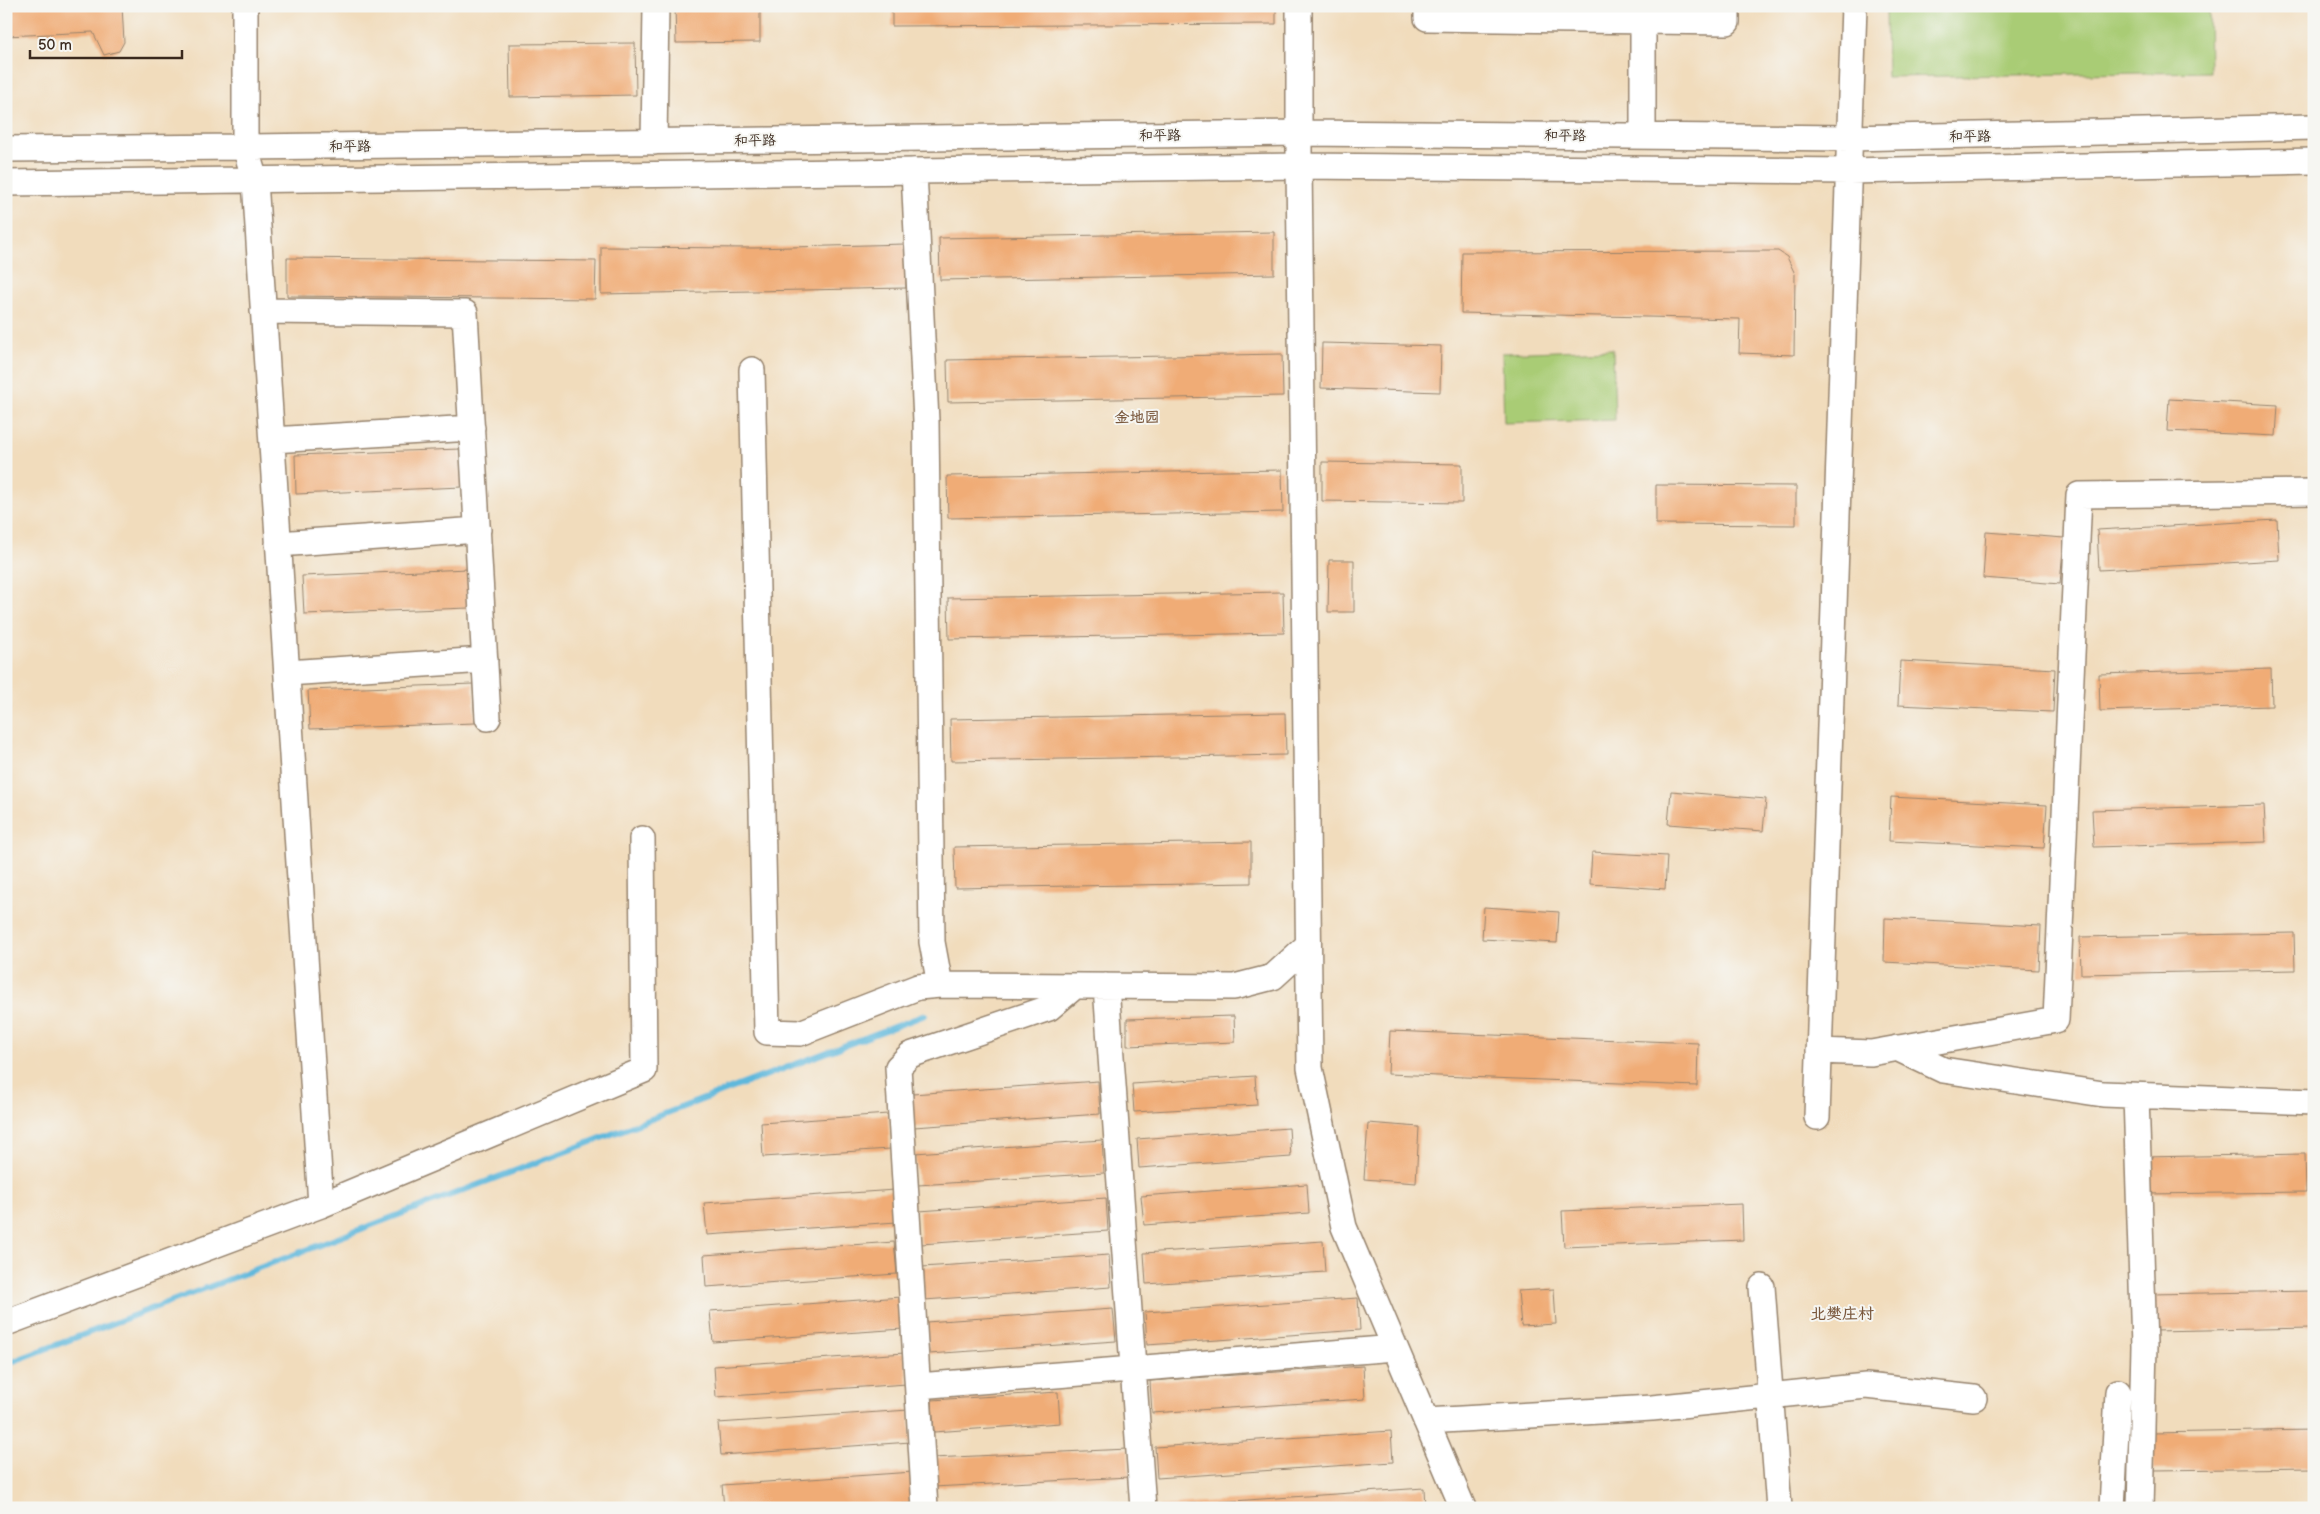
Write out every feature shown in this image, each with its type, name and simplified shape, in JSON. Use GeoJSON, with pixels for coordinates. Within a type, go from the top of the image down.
{"type":"FeatureCollection","features":[{"type":"Feature","properties":{"kind":"street"},"geometry":{"type":"LineString","coordinates":[[245,6],[244,147],[255,180],[321,1205]]}},
{"type":"Feature","properties":{"kind":"street"},"geometry":{"type":"LineString","coordinates":[[654,142],[656,6]]}},
{"type":"Feature","properties":{"kind":"street"},"geometry":{"type":"LineString","coordinates":[[1285,6],[1285,31]]}},
{"type":"Feature","properties":{"kind":"street"},"geometry":{"type":"LineString","coordinates":[[1299,6],[1298,133],[1310,1068],[1344,1227],[1462,1508]]}},
{"type":"Feature","properties":{"kind":"street"},"geometry":{"type":"LineString","coordinates":[[1427,6],[1427,18],[1727,22],[1727,6]]}},
{"type":"Feature","properties":{"kind":"street"},"geometry":{"type":"LineString","coordinates":[[1817,1117],[1854,6]]}},
{"type":"Feature","properties":{"kind":"street"},"geometry":{"type":"LineString","coordinates":[[1643,21],[1643,136]]}},
{"type":"Feature","properties":{"kind":"street","name":"和平路"},"geometry":{"type":"LineString","coordinates":[[6,148],[244,147],[1298,133],[1850,138],[2314,128]]}},
{"type":"Feature","properties":{"kind":"street"},"geometry":{"type":"LineString","coordinates":[[6,183],[1299,166],[1849,171],[2314,161]]}},
{"type":"Feature","properties":{"kind":"street"},"geometry":{"type":"LineString","coordinates":[[914,171],[926,421],[932,942],[940,985]]}},
{"type":"Feature","properties":{"kind":"street"},"geometry":{"type":"LineString","coordinates":[[263,311],[465,313],[488,718]]}},
{"type":"Feature","properties":{"kind":"street"},"geometry":{"type":"LineString","coordinates":[[752,370],[767,1032],[800,1033],[918,987],[940,985],[1234,987],[1273,977],[1308,945]]}},
{"type":"Feature","properties":{"kind":"street"},"geometry":{"type":"LineString","coordinates":[[272,440],[472,428]]}},
{"type":"Feature","properties":{"kind":"street"},"geometry":{"type":"LineString","coordinates":[[1819,1051],[1871,1053],[2056,1020],[2079,495],[2314,492]]}},
{"type":"Feature","properties":{"kind":"street"},"geometry":{"type":"LineString","coordinates":[[278,544],[478,530]]}},
{"type":"Feature","properties":{"kind":"street"},"geometry":{"type":"LineString","coordinates":[[287,673],[485,660]]}},
{"type":"Feature","properties":{"kind":"street"},"geometry":{"type":"LineString","coordinates":[[6,1323],[321,1205],[644,1070],[642,839]]}},
{"type":"Feature","properties":{"kind":"street"},"geometry":{"type":"LineString","coordinates":[[925,1508],[898,1068],[910,1055],[1049,1008],[1075,986]]}},
{"type":"Feature","properties":{"kind":"street"},"geometry":{"type":"LineString","coordinates":[[1106,986],[1143,1508]]}},
{"type":"Feature","properties":{"kind":"street"},"geometry":{"type":"LineString","coordinates":[[1897,1048],[1943,1070],[2103,1094],[2314,1102]]}},
{"type":"Feature","properties":{"kind":"street"},"geometry":{"type":"LineString","coordinates":[[2136,1096],[2144,1346],[2140,1508]]}},
{"type":"Feature","properties":{"kind":"street"},"geometry":{"type":"LineString","coordinates":[[1762,1287],[1779,1508]]}},
{"type":"Feature","properties":{"kind":"street"},"geometry":{"type":"LineString","coordinates":[[918,1386],[1395,1348]]}},
{"type":"Feature","properties":{"kind":"street"},"geometry":{"type":"LineString","coordinates":[[1426,1422],[1652,1408],[1866,1386],[1974,1398]]}},
{"type":"Feature","properties":{"kind":"street"},"geometry":{"type":"LineString","coordinates":[[2112,1508],[2118,1392]]}},
{"type":"Feature","properties":{"kind":"green space"},"geometry":{"type":"Polygon","coordinates":[[[1886,6],[2209,6],[2210,72],[1887,77],[1886,6]]]}},
{"type":"Feature","properties":{"kind":"green space"},"geometry":{"type":"Polygon","coordinates":[[[1613,349],[1615,420],[1504,423],[1502,353],[1613,349]]]}},
{"type":"Feature","properties":{"kind":"building"},"geometry":{"type":"Polygon","coordinates":[[[6,6],[122,6],[124,42],[119,51],[104,55],[93,32],[6,36],[6,6]]]}},
{"type":"Feature","properties":{"kind":"building"},"geometry":{"type":"Polygon","coordinates":[[[675,6],[760,6],[760,42],[676,43],[675,6]]]}},
{"type":"Feature","properties":{"kind":"building"},"geometry":{"type":"Polygon","coordinates":[[[892,6],[1276,6],[1276,24],[892,26],[892,6]]]}},
{"type":"Feature","properties":{"kind":"building"},"geometry":{"type":"Polygon","coordinates":[[[635,43],[636,95],[510,97],[509,44],[635,43]]]}},
{"type":"Feature","properties":{"kind":"building"},"geometry":{"type":"Polygon","coordinates":[[[1274,232],[1274,274],[940,280],[939,238],[1274,232]]]}},
{"type":"Feature","properties":{"kind":"building"},"geometry":{"type":"Polygon","coordinates":[[[905,244],[906,288],[601,294],[601,247],[754,248],[905,244]]]}},
{"type":"Feature","properties":{"kind":"building"},"geometry":{"type":"Polygon","coordinates":[[[1778,251],[1787,257],[1795,274],[1794,355],[1739,353],[1740,319],[1461,313],[1462,252],[1778,251]]]}},
{"type":"Feature","properties":{"kind":"building"},"geometry":{"type":"Polygon","coordinates":[[[287,258],[596,261],[595,299],[287,296],[287,258]]]}},
{"type":"Feature","properties":{"kind":"building"},"geometry":{"type":"Polygon","coordinates":[[[1322,343],[1441,346],[1440,392],[1321,388],[1322,343]]]}},
{"type":"Feature","properties":{"kind":"building"},"geometry":{"type":"Polygon","coordinates":[[[1282,354],[1283,396],[948,402],[947,360],[1282,354]]]}},
{"type":"Feature","properties":{"kind":"building"},"geometry":{"type":"Polygon","coordinates":[[[2169,399],[2278,405],[2276,436],[2167,431],[2169,399]]]}},
{"type":"Feature","properties":{"kind":"building"},"geometry":{"type":"Polygon","coordinates":[[[460,449],[462,487],[296,494],[295,455],[460,449]]]}},
{"type":"Feature","properties":{"kind":"building"},"geometry":{"type":"Polygon","coordinates":[[[1322,462],[1462,464],[1462,503],[1322,501],[1322,462]]]}},
{"type":"Feature","properties":{"kind":"building"},"geometry":{"type":"Polygon","coordinates":[[[1282,470],[1283,512],[948,518],[947,476],[1282,470]]]}},
{"type":"Feature","properties":{"kind":"building"},"geometry":{"type":"Polygon","coordinates":[[[1656,485],[1796,486],[1796,525],[1656,524],[1656,485]]]}},
{"type":"Feature","properties":{"kind":"building"},"geometry":{"type":"Polygon","coordinates":[[[2277,520],[2279,560],[2099,570],[2097,530],[2277,520]]]}},
{"type":"Feature","properties":{"kind":"building"},"geometry":{"type":"Polygon","coordinates":[[[1986,532],[2064,538],[2060,584],[1983,578],[1986,532]]]}},
{"type":"Feature","properties":{"kind":"building"},"geometry":{"type":"Polygon","coordinates":[[[1329,560],[1354,560],[1354,612],[1328,612],[1329,560]]]}},
{"type":"Feature","properties":{"kind":"building"},"geometry":{"type":"Polygon","coordinates":[[[468,569],[469,608],[304,614],[302,576],[468,569]]]}},
{"type":"Feature","properties":{"kind":"building"},"geometry":{"type":"Polygon","coordinates":[[[1283,592],[1284,633],[949,639],[948,598],[1283,592]]]}},
{"type":"Feature","properties":{"kind":"building"},"geometry":{"type":"Polygon","coordinates":[[[1900,661],[2055,669],[2053,712],[1898,705],[1900,661]]]}},
{"type":"Feature","properties":{"kind":"building"},"geometry":{"type":"Polygon","coordinates":[[[2271,669],[2272,706],[2100,711],[2099,674],[2271,669]]]}},
{"type":"Feature","properties":{"kind":"building"},"geometry":{"type":"Polygon","coordinates":[[[473,684],[475,723],[310,729],[308,690],[473,684]]]}},
{"type":"Feature","properties":{"kind":"building"},"geometry":{"type":"Polygon","coordinates":[[[1285,713],[1286,755],[951,761],[950,719],[1285,713]]]}},
{"type":"Feature","properties":{"kind":"building"},"geometry":{"type":"Polygon","coordinates":[[[1671,791],[1766,799],[1763,831],[1668,824],[1671,791]]]}},
{"type":"Feature","properties":{"kind":"building"},"geometry":{"type":"Polygon","coordinates":[[[1891,797],[2047,805],[2044,848],[1889,841],[1891,797]]]}},
{"type":"Feature","properties":{"kind":"building"},"geometry":{"type":"Polygon","coordinates":[[[2264,805],[2266,842],[2094,847],[2092,810],[2264,805]]]}},
{"type":"Feature","properties":{"kind":"building"},"geometry":{"type":"Polygon","coordinates":[[[1251,842],[1251,883],[955,888],[954,847],[1251,842]]]}},
{"type":"Feature","properties":{"kind":"building"},"geometry":{"type":"Polygon","coordinates":[[[1592,852],[1667,856],[1665,889],[1590,884],[1592,852]]]}},
{"type":"Feature","properties":{"kind":"building"},"geometry":{"type":"Polygon","coordinates":[[[1484,907],[1559,912],[1557,943],[1482,939],[1484,907]]]}},
{"type":"Feature","properties":{"kind":"building"},"geometry":{"type":"Polygon","coordinates":[[[1885,918],[2041,926],[2039,970],[1884,962],[1885,918]]]}},
{"type":"Feature","properties":{"kind":"building"},"geometry":{"type":"Polygon","coordinates":[[[2294,933],[2295,970],[2081,974],[2080,937],[2294,933]]]}},
{"type":"Feature","properties":{"kind":"building"},"geometry":{"type":"Polygon","coordinates":[[[1234,1016],[1235,1042],[1127,1046],[1127,1019],[1234,1016]]]}},
{"type":"Feature","properties":{"kind":"building"},"geometry":{"type":"Polygon","coordinates":[[[1390,1031],[1698,1043],[1697,1086],[1388,1074],[1390,1031]]]}},
{"type":"Feature","properties":{"kind":"building"},"geometry":{"type":"Polygon","coordinates":[[[1255,1076],[1257,1105],[1134,1112],[1132,1084],[1255,1076]]]}},
{"type":"Feature","properties":{"kind":"building"},"geometry":{"type":"Polygon","coordinates":[[[1098,1081],[1100,1114],[914,1127],[912,1094],[1098,1081]]]}},
{"type":"Feature","properties":{"kind":"building"},"geometry":{"type":"Polygon","coordinates":[[[888,1114],[890,1149],[763,1157],[761,1123],[888,1114]]]}},
{"type":"Feature","properties":{"kind":"building"},"geometry":{"type":"Polygon","coordinates":[[[1368,1123],[1419,1127],[1416,1183],[1364,1179],[1368,1123]]]}},
{"type":"Feature","properties":{"kind":"building"},"geometry":{"type":"Polygon","coordinates":[[[1289,1128],[1291,1157],[1139,1168],[1137,1139],[1289,1128]]]}},
{"type":"Feature","properties":{"kind":"building"},"geometry":{"type":"Polygon","coordinates":[[[1102,1140],[1104,1173],[918,1185],[915,1153],[1102,1140]]]}},
{"type":"Feature","properties":{"kind":"building"},"geometry":{"type":"Polygon","coordinates":[[[2305,1154],[2306,1192],[2145,1194],[2144,1157],[2305,1154]]]}},
{"type":"Feature","properties":{"kind":"building"},"geometry":{"type":"Polygon","coordinates":[[[1307,1184],[1309,1213],[1144,1225],[1141,1196],[1307,1184]]]}},
{"type":"Feature","properties":{"kind":"building"},"geometry":{"type":"Polygon","coordinates":[[[895,1190],[897,1222],[707,1235],[704,1203],[895,1190]]]}},
{"type":"Feature","properties":{"kind":"building"},"geometry":{"type":"Polygon","coordinates":[[[1106,1198],[1108,1231],[921,1244],[919,1211],[1106,1198]]]}},
{"type":"Feature","properties":{"kind":"building"},"geometry":{"type":"Polygon","coordinates":[[[1742,1204],[1743,1240],[1564,1247],[1562,1211],[1742,1204]]]}},
{"type":"Feature","properties":{"kind":"building"},"geometry":{"type":"Polygon","coordinates":[[[1323,1241],[1325,1272],[1146,1284],[1144,1253],[1323,1241]]]}},
{"type":"Feature","properties":{"kind":"building"},"geometry":{"type":"Polygon","coordinates":[[[894,1242],[897,1274],[706,1287],[704,1255],[894,1242]]]}},
{"type":"Feature","properties":{"kind":"building"},"geometry":{"type":"Polygon","coordinates":[[[1109,1255],[1111,1287],[924,1300],[922,1267],[1109,1255]]]}},
{"type":"Feature","properties":{"kind":"building"},"geometry":{"type":"Polygon","coordinates":[[[1554,1289],[1556,1324],[1521,1326],[1518,1291],[1554,1289]]]}},
{"type":"Feature","properties":{"kind":"building"},"geometry":{"type":"Polygon","coordinates":[[[2312,1291],[2313,1328],[2152,1331],[2151,1294],[2312,1291]]]}},
{"type":"Feature","properties":{"kind":"building"},"geometry":{"type":"Polygon","coordinates":[[[901,1297],[903,1329],[713,1342],[710,1311],[901,1297]]]}},
{"type":"Feature","properties":{"kind":"building"},"geometry":{"type":"Polygon","coordinates":[[[1358,1298],[1360,1330],[1147,1345],[1145,1312],[1358,1298]]]}},
{"type":"Feature","properties":{"kind":"building"},"geometry":{"type":"Polygon","coordinates":[[[1113,1309],[1116,1341],[929,1354],[926,1322],[1113,1309]]]}},
{"type":"Feature","properties":{"kind":"building"},"geometry":{"type":"Polygon","coordinates":[[[905,1353],[907,1384],[716,1397],[714,1366],[905,1353]]]}},
{"type":"Feature","properties":{"kind":"building"},"geometry":{"type":"Polygon","coordinates":[[[1363,1366],[1365,1399],[1152,1413],[1150,1381],[1363,1366]]]}},
{"type":"Feature","properties":{"kind":"building"},"geometry":{"type":"Polygon","coordinates":[[[1058,1392],[1060,1423],[934,1432],[932,1400],[1058,1392]]]}},
{"type":"Feature","properties":{"kind":"building"},"geometry":{"type":"Polygon","coordinates":[[[909,1410],[911,1442],[721,1455],[718,1423],[909,1410]]]}},
{"type":"Feature","properties":{"kind":"building"},"geometry":{"type":"Polygon","coordinates":[[[2313,1430],[2314,1468],[2153,1470],[2152,1433],[2313,1430]]]}},
{"type":"Feature","properties":{"kind":"building"},"geometry":{"type":"Polygon","coordinates":[[[1391,1431],[1393,1462],[1157,1478],[1155,1447],[1391,1431]]]}},
{"type":"Feature","properties":{"kind":"building"},"geometry":{"type":"Polygon","coordinates":[[[1128,1449],[1129,1477],[933,1487],[932,1458],[1128,1449]]]}},
{"type":"Feature","properties":{"kind":"building"},"geometry":{"type":"Polygon","coordinates":[[[913,1472],[915,1503],[851,1508],[724,1508],[722,1485],[913,1472]]]}},
{"type":"Feature","properties":{"kind":"building"},"geometry":{"type":"Polygon","coordinates":[[[1424,1488],[1425,1508],[1159,1508],[1159,1506],[1424,1488]]]}},
{"type":"Feature","properties":{"kind":"waterway"},"geometry":{"type":"LineString","coordinates":[[6,1364],[925,1015]]}},
{"type":"Feature","properties":{"kind":"district","name":"金地园"},"geometry":{"type":"Point","coordinates":[1137,417]}},
{"type":"Feature","properties":{"kind":"district","name":"北樊庄村"},"geometry":{"type":"Point","coordinates":[1842,1313]}}]}
